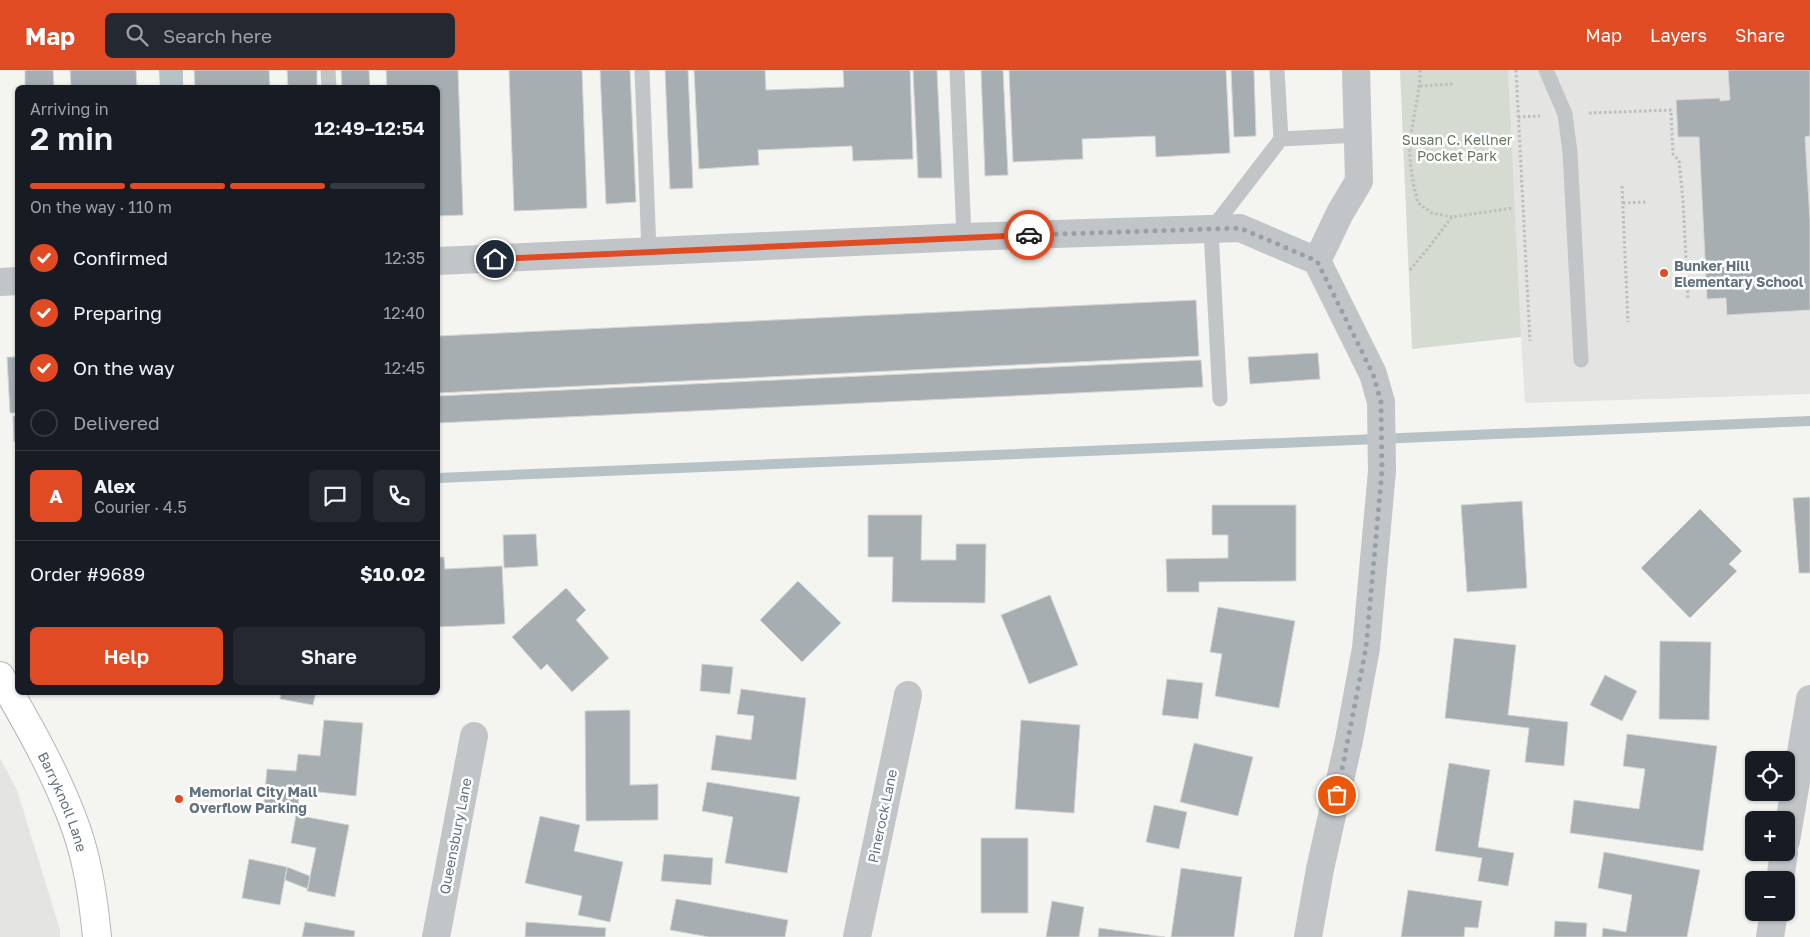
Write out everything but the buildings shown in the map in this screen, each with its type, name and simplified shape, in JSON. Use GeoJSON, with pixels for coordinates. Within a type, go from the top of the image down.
{"type":"FeatureCollection","features":[{"type":"Feature","properties":{"kind":"street"},"geometry":{"type":"LineString","coordinates":[[1317,261],[1340,213],[1359,181],[1356,70]]}},
{"type":"Feature","properties":{"kind":"street"},"geometry":{"type":"LineString","coordinates":[[440,261],[964,237],[1240,228],[1317,261],[1373,374],[1381,402],[1382,471],[1366,648],[1349,740],[1320,868],[1308,937]]}},
{"type":"Feature","properties":{"kind":"street"},"geometry":{"type":"LineString","coordinates":[[0,282],[15,281]]}},
{"type":"Feature","properties":{"kind":"street","name":"Barryknoll Lane"},"geometry":{"type":"LineString","coordinates":[[0,676],[56,779],[72,816],[91,889],[97,937]]}},
{"type":"Feature","properties":{"kind":"street","name":"Pinerock Lane"},"geometry":{"type":"LineString","coordinates":[[857,937],[908,696]]}},
{"type":"Feature","properties":{"kind":"street"},"geometry":{"type":"LineString","coordinates":[[1791,811],[1810,699]]}},
{"type":"Feature","properties":{"kind":"street","name":"Queensbury Lane"},"geometry":{"type":"LineString","coordinates":[[436,937],[474,736]]}},
{"type":"Feature","properties":{"kind":"street"},"geometry":{"type":"LineString","coordinates":[[1770,937],[1773,921]]}},
{"type":"Feature","properties":{"kind":"lane"},"geometry":{"type":"LineString","coordinates":[[328,70],[329,85]]}},
{"type":"Feature","properties":{"kind":"lane"},"geometry":{"type":"LineString","coordinates":[[642,70],[649,252]]}},
{"type":"Feature","properties":{"kind":"lane"},"geometry":{"type":"LineString","coordinates":[[957,70],[964,237]]}},
{"type":"Feature","properties":{"kind":"lane"},"geometry":{"type":"LineString","coordinates":[[1220,399],[1211,230],[1280,139],[1277,70]]}},
{"type":"Feature","properties":{"kind":"lane"},"geometry":{"type":"LineString","coordinates":[[1546,70],[1565,114],[1570,152],[1581,360]]}},
{"type":"Feature","properties":{"kind":"lane"},"geometry":{"type":"LineString","coordinates":[[1280,139],[1359,135]]}},
{"type":"Feature","properties":{"kind":"path"},"geometry":{"type":"LineString","coordinates":[[1420,70],[1420,86],[1410,145],[1412,183],[1418,203],[1432,213],[1452,217],[1513,208]]}},
{"type":"Feature","properties":{"kind":"path"},"geometry":{"type":"LineString","coordinates":[[1516,70],[1530,341]]}},
{"type":"Feature","properties":{"kind":"path"},"geometry":{"type":"LineString","coordinates":[[1420,86],[1453,84]]}},
{"type":"Feature","properties":{"kind":"path"},"geometry":{"type":"LineString","coordinates":[[1583,114],[1671,110],[1673,154],[1679,161],[1683,200],[1688,299]]}},
{"type":"Feature","properties":{"kind":"path"},"geometry":{"type":"LineString","coordinates":[[1518,117],[1545,116]]}},
{"type":"Feature","properties":{"kind":"path"},"geometry":{"type":"LineString","coordinates":[[1622,186],[1628,322]]}},
{"type":"Feature","properties":{"kind":"path"},"geometry":{"type":"LineString","coordinates":[[1623,203],[1646,202]]}},
{"type":"Feature","properties":{"kind":"path"},"geometry":{"type":"LineString","coordinates":[[1410,270],[1452,217]]}},
{"type":"Feature","properties":{"kind":"shaded area"},"geometry":{"type":"Polygon","coordinates":[[[159,70],[183,70],[183,85],[160,85],[159,70]]]}},
{"type":"Feature","properties":{"kind":"shaded area","name":"Bunker Hill Elementary School"},"geometry":{"type":"Polygon","coordinates":[[[1508,70],[1810,70],[1810,394],[1525,403],[1513,208],[1508,70]]]}},
{"type":"Feature","properties":{"kind":"shaded area"},"geometry":{"type":"Polygon","coordinates":[[[0,758],[17,790],[60,930],[60,937],[0,937],[0,758]]]}},
{"type":"Feature","properties":{"kind":"green space","name":"Susan C. Kellner Pocket Park"},"geometry":{"type":"Polygon","coordinates":[[[1400,70],[1508,70],[1521,337],[1412,349],[1400,70]]]}},
{"type":"Feature","properties":{"kind":"waterway"},"geometry":{"type":"LineString","coordinates":[[440,478],[1810,421]]}},
{"type":"Feature","properties":{"kind":"way so far"},"geometry":{"type":"LineString","coordinates":[[1029,235],[1240,228],[1317,261],[1373,374],[1381,402],[1382,471],[1366,648],[1337,795]]}},
{"type":"Feature","properties":{"kind":"place","name":"Bunker Hill Elementary School"},"geometry":{"type":"Point","coordinates":[1664,273]}},
{"type":"Feature","properties":{"kind":"place","name":"Memorial City Mall Overflow Parking"},"geometry":{"type":"Point","coordinates":[179,799]}},
{"type":"Feature","properties":{"kind":"route"},"geometry":{"type":"LineString","coordinates":[[495,259],[1029,235]]}}]}
